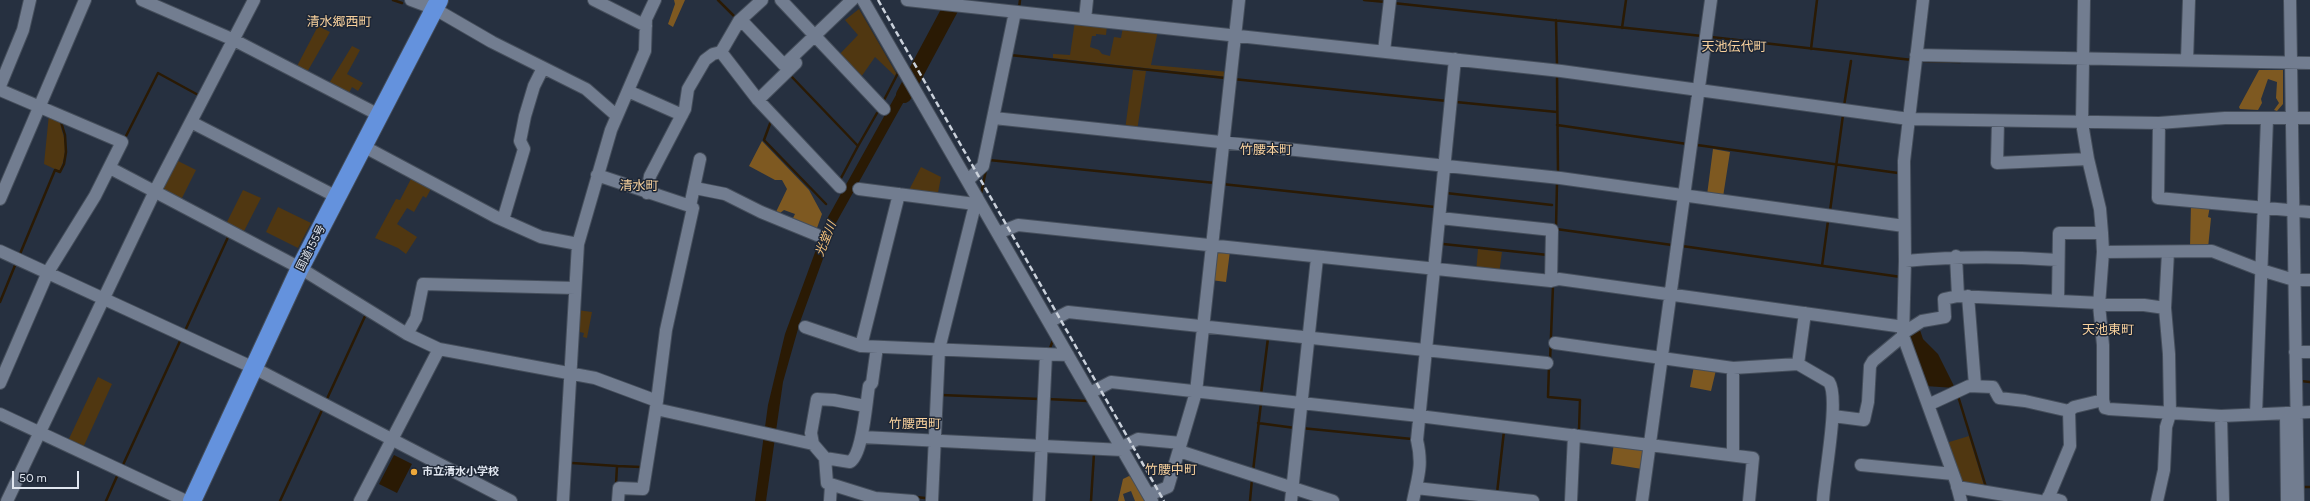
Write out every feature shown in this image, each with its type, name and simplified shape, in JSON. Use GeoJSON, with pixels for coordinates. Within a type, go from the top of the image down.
{"type":"FeatureCollection","features":[{"type":"Feature","properties":{"kind":"highway","name":"国道155号"},"geometry":{"type":"LineString","coordinates":[[192,501],[300,268],[437,4]]}},
{"type":"Feature","properties":{"kind":"street"},"geometry":{"type":"LineString","coordinates":[[0,86],[23,30],[30,0]]}},
{"type":"Feature","properties":{"kind":"street"},"geometry":{"type":"LineString","coordinates":[[0,199],[85,0]]}},
{"type":"Feature","properties":{"kind":"street"},"geometry":{"type":"LineString","coordinates":[[142,0],[234,40],[379,115]]}},
{"type":"Feature","properties":{"kind":"street"},"geometry":{"type":"LineString","coordinates":[[7,501],[155,192],[254,0]]}},
{"type":"Feature","properties":{"kind":"street"},"geometry":{"type":"LineString","coordinates":[[411,0],[437,4],[543,68],[586,89],[617,116]]}},
{"type":"Feature","properties":{"kind":"street"},"geometry":{"type":"LineString","coordinates":[[594,0],[646,26]]}},
{"type":"Feature","properties":{"kind":"street"},"geometry":{"type":"LineString","coordinates":[[563,501],[578,244],[597,175],[617,116],[645,51],[646,19],[655,0]]}},
{"type":"Feature","properties":{"kind":"street"},"geometry":{"type":"LineString","coordinates":[[648,192],[650,176],[682,115],[688,89],[705,60],[713,54],[721,52],[741,20],[762,0]]}},
{"type":"Feature","properties":{"kind":"street"},"geometry":{"type":"LineString","coordinates":[[781,0],[884,109]]}},
{"type":"Feature","properties":{"kind":"street"},"geometry":{"type":"LineString","coordinates":[[758,100],[852,0]]}},
{"type":"Feature","properties":{"kind":"street"},"geometry":{"type":"LineString","coordinates":[[741,20],[784,65],[863,0],[968,180],[976,200],[998,233],[1050,322],[1150,498],[1168,487],[1196,392],[1238,0]]}},
{"type":"Feature","properties":{"kind":"street"},"geometry":{"type":"LineString","coordinates":[[907,0],[1561,70],[1909,119],[2082,123],[2159,123],[2225,118],[2310,118]]}},
{"type":"Feature","properties":{"kind":"street"},"geometry":{"type":"LineString","coordinates":[[1085,19],[1087,0]]}},
{"type":"Feature","properties":{"kind":"street"},"geometry":{"type":"LineString","coordinates":[[1384,51],[1390,0]]}},
{"type":"Feature","properties":{"kind":"street"},"geometry":{"type":"LineString","coordinates":[[1642,501],[1698,90],[1712,0]]}},
{"type":"Feature","properties":{"kind":"street"},"geometry":{"type":"LineString","coordinates":[[1923,0],[1904,161],[1904,332],[1928,405],[1958,487],[1961,501]]}},
{"type":"Feature","properties":{"kind":"street"},"geometry":{"type":"LineString","coordinates":[[2084,0],[2082,123],[2088,159],[2100,209],[2102,233],[2103,252],[2099,304],[2102,345],[2103,400],[2105,408],[2109,410],[2221,416],[2310,412]]}},
{"type":"Feature","properties":{"kind":"street"},"geometry":{"type":"LineString","coordinates":[[2187,60],[2189,0]]}},
{"type":"Feature","properties":{"kind":"street"},"geometry":{"type":"LineString","coordinates":[[2287,501],[2295,352],[2290,0]]}},
{"type":"Feature","properties":{"kind":"street"},"geometry":{"type":"LineString","coordinates":[[968,180],[984,166],[1015,12]]}},
{"type":"Feature","properties":{"kind":"street"},"geometry":{"type":"LineString","coordinates":[[721,52],[758,100],[840,187]]}},
{"type":"Feature","properties":{"kind":"street"},"geometry":{"type":"LineString","coordinates":[[1916,55],[2310,63]]}},
{"type":"Feature","properties":{"kind":"street"},"geometry":{"type":"LineString","coordinates":[[1413,501],[1421,472],[1420,454],[1417,440],[1455,59]]}},
{"type":"Feature","properties":{"kind":"street"},"geometry":{"type":"LineString","coordinates":[[503,220],[524,149],[520,141],[525,116],[534,86],[543,68]]}},
{"type":"Feature","properties":{"kind":"street"},"geometry":{"type":"LineString","coordinates":[[0,90],[122,142],[95,196],[48,272],[0,383]]}},
{"type":"Feature","properties":{"kind":"street"},"geometry":{"type":"LineString","coordinates":[[628,91],[682,115]]}},
{"type":"Feature","properties":{"kind":"street"},"geometry":{"type":"LineString","coordinates":[[994,118],[1560,178],[1904,226]]}},
{"type":"Feature","properties":{"kind":"street"},"geometry":{"type":"LineString","coordinates":[[2256,414],[2267,119]]}},
{"type":"Feature","properties":{"kind":"street"},"geometry":{"type":"LineString","coordinates":[[1998,121],[1997,163],[2088,159]]}},
{"type":"Feature","properties":{"kind":"street"},"geometry":{"type":"LineString","coordinates":[[191,122],[337,197]]}},
{"type":"Feature","properties":{"kind":"street"},"geometry":{"type":"LineString","coordinates":[[2159,123],[2158,198],[2293,212],[2310,212]]}},
{"type":"Feature","properties":{"kind":"street"},"geometry":{"type":"LineString","coordinates":[[363,146],[503,220],[541,237],[578,244]]}},
{"type":"Feature","properties":{"kind":"street"},"geometry":{"type":"LineString","coordinates":[[690,206],[700,159]]}},
{"type":"Feature","properties":{"kind":"street"},"geometry":{"type":"LineString","coordinates":[[110,168],[300,268],[407,334],[439,349],[595,378],[657,405],[762,433],[813,444]]}},
{"type":"Feature","properties":{"kind":"street"},"geometry":{"type":"LineString","coordinates":[[597,175],[693,208],[690,228],[666,330],[657,405],[643,489],[619,488],[618,501]]}},
{"type":"Feature","properties":{"kind":"street"},"geometry":{"type":"LineString","coordinates":[[694,188],[725,194],[761,212],[817,235]]}},
{"type":"Feature","properties":{"kind":"street"},"geometry":{"type":"LineString","coordinates":[[858,189],[976,200]]}},
{"type":"Feature","properties":{"kind":"street"},"geometry":{"type":"LineString","coordinates":[[861,346],[899,194]]}},
{"type":"Feature","properties":{"kind":"street"},"geometry":{"type":"LineString","coordinates":[[932,501],[939,349],[976,200]]}},
{"type":"Feature","properties":{"kind":"street"},"geometry":{"type":"LineString","coordinates":[[1440,218],[1552,230],[1551,281]]}},
{"type":"Feature","properties":{"kind":"street"},"geometry":{"type":"LineString","coordinates":[[998,233],[1018,225],[1434,270],[1551,281],[1559,280],[1805,313],[1904,332]]}},
{"type":"Feature","properties":{"kind":"street"},"geometry":{"type":"LineString","coordinates":[[2058,300],[2058,233],[2102,233]]}},
{"type":"Feature","properties":{"kind":"street"},"geometry":{"type":"LineString","coordinates":[[0,251],[254,368],[511,501]]}},
{"type":"Feature","properties":{"kind":"street"},"geometry":{"type":"LineString","coordinates":[[2103,252],[2212,251],[2261,270],[2294,280],[2310,280]]}},
{"type":"Feature","properties":{"kind":"street"},"geometry":{"type":"LineString","coordinates":[[2157,501],[2164,470],[2166,427],[2170,414],[2170,354],[2165,308],[2168,252]]}},
{"type":"Feature","properties":{"kind":"street"},"geometry":{"type":"LineString","coordinates":[[1905,261],[1956,256],[2001,255],[2058,260]]}},
{"type":"Feature","properties":{"kind":"street"},"geometry":{"type":"LineString","coordinates":[[1956,256],[1975,385]]}},
{"type":"Feature","properties":{"kind":"street"},"geometry":{"type":"LineString","coordinates":[[1291,501],[1317,258]]}},
{"type":"Feature","properties":{"kind":"street"},"geometry":{"type":"LineString","coordinates":[[407,334],[416,318],[424,284],[575,288]]}},
{"type":"Feature","properties":{"kind":"street"},"geometry":{"type":"LineString","coordinates":[[1832,416],[1864,420],[1868,402],[1870,366],[1904,332],[1922,322],[1945,317],[1944,299],[1963,296],[2058,300],[2099,304],[2144,305],[2165,308]]}},
{"type":"Feature","properties":{"kind":"street"},"geometry":{"type":"LineString","coordinates":[[1050,322],[1068,312],[1546,363]]}},
{"type":"Feature","properties":{"kind":"street"},"geometry":{"type":"LineString","coordinates":[[1798,364],[1805,313]]}},
{"type":"Feature","properties":{"kind":"street"},"geometry":{"type":"LineString","coordinates":[[805,327],[861,346],[1068,355]]}},
{"type":"Feature","properties":{"kind":"street"},"geometry":{"type":"LineString","coordinates":[[1554,343],[1733,368],[1798,364],[1829,382],[1832,386],[1832,416],[1823,501]]}},
{"type":"Feature","properties":{"kind":"street"},"geometry":{"type":"LineString","coordinates":[[825,458],[850,462],[857,456],[862,437],[865,406],[869,386],[872,383],[877,347]]}},
{"type":"Feature","properties":{"kind":"street"},"geometry":{"type":"LineString","coordinates":[[360,501],[439,349]]}},
{"type":"Feature","properties":{"kind":"street"},"geometry":{"type":"LineString","coordinates":[[2295,352],[2310,352]]}},
{"type":"Feature","properties":{"kind":"street"},"geometry":{"type":"LineString","coordinates":[[1038,501],[1046,354]]}},
{"type":"Feature","properties":{"kind":"street"},"geometry":{"type":"LineString","coordinates":[[1733,368],[1733,456]]}},
{"type":"Feature","properties":{"kind":"street"},"geometry":{"type":"LineString","coordinates":[[1090,393],[1111,382],[1419,416],[1753,458],[1749,501]]}},
{"type":"Feature","properties":{"kind":"street"},"geometry":{"type":"LineString","coordinates":[[1928,405],[1968,386],[1975,385],[1993,387],[1999,398],[2025,401],[2069,411]]}},
{"type":"Feature","properties":{"kind":"street"},"geometry":{"type":"LineString","coordinates":[[865,406],[817,399],[811,433],[813,444],[825,458],[827,483],[874,498],[913,501]]}},
{"type":"Feature","properties":{"kind":"street"},"geometry":{"type":"LineString","coordinates":[[2069,411],[2074,407],[2103,400]]}},
{"type":"Feature","properties":{"kind":"street"},"geometry":{"type":"LineString","coordinates":[[2045,500],[2070,446],[2069,411]]}},
{"type":"Feature","properties":{"kind":"street"},"geometry":{"type":"LineString","coordinates":[[2291,412],[2298,501]]}},
{"type":"Feature","properties":{"kind":"street"},"geometry":{"type":"LineString","coordinates":[[0,414],[186,501]]}},
{"type":"Feature","properties":{"kind":"street"},"geometry":{"type":"LineString","coordinates":[[2221,416],[2223,501]]}},
{"type":"Feature","properties":{"kind":"street"},"geometry":{"type":"LineString","coordinates":[[1571,501],[1574,435]]}},
{"type":"Feature","properties":{"kind":"street"},"geometry":{"type":"LineString","coordinates":[[862,437],[1042,447],[1122,448],[1138,439],[1180,447],[1333,501]]}},
{"type":"Feature","properties":{"kind":"street"},"geometry":{"type":"LineString","coordinates":[[1861,465],[1953,474]]}},
{"type":"Feature","properties":{"kind":"street"},"geometry":{"type":"LineString","coordinates":[[830,501],[832,485]]}},
{"type":"Feature","properties":{"kind":"street"},"geometry":{"type":"LineString","coordinates":[[1958,487],[2045,500],[2062,501]]}},
{"type":"Feature","properties":{"kind":"street"},"geometry":{"type":"LineString","coordinates":[[1416,488],[1533,501]]}},
{"type":"Feature","properties":{"kind":"shaded area"},"geometry":{"type":"Polygon","coordinates":[[[674,0],[685,0],[673,27],[668,24],[675,4],[674,0]]]}},
{"type":"Feature","properties":{"kind":"shaded area"},"geometry":{"type":"Polygon","coordinates":[[[859,9],[896,73],[895,76],[875,57],[859,80],[837,57],[858,35],[845,20],[859,9]]]}},
{"type":"Feature","properties":{"kind":"shaded area"},"geometry":{"type":"Polygon","coordinates":[[[1075,21],[1107,25],[1106,35],[1096,34],[1096,36],[1092,36],[1090,47],[1099,50],[1102,54],[1110,56],[1114,37],[1121,38],[1123,27],[1158,30],[1151,65],[1229,72],[1228,77],[1053,58],[1053,54],[1070,55],[1075,21]]]}},
{"type":"Feature","properties":{"kind":"shaded area"},"geometry":{"type":"Polygon","coordinates":[[[318,26],[330,32],[306,74],[296,68],[318,26]]]}},
{"type":"Feature","properties":{"kind":"shaded area"},"geometry":{"type":"Polygon","coordinates":[[[352,46],[360,50],[347,74],[363,83],[358,91],[352,87],[348,95],[328,85],[352,46]]]}},
{"type":"Feature","properties":{"kind":"shaded area"},"geometry":{"type":"Polygon","coordinates":[[[1133,70],[1146,71],[1137,131],[1125,130],[1133,70]]]}},
{"type":"Feature","properties":{"kind":"shaded area"},"geometry":{"type":"Polygon","coordinates":[[[2259,70],[2283,70],[2283,104],[2277,111],[2274,110],[2279,103],[2276,98],[2277,82],[2268,79],[2261,99],[2262,103],[2258,110],[2240,109],[2239,107],[2259,70]]]}},
{"type":"Feature","properties":{"kind":"shaded area"},"geometry":{"type":"Polygon","coordinates":[[[49,114],[61,119],[60,124],[64,138],[65,151],[63,163],[59,171],[44,164],[49,114]]]}},
{"type":"Feature","properties":{"kind":"shaded area"},"geometry":{"type":"Polygon","coordinates":[[[762,141],[809,190],[822,214],[817,228],[812,230],[792,220],[795,214],[784,210],[780,213],[776,212],[787,189],[782,180],[775,180],[749,166],[762,141]]]}},
{"type":"Feature","properties":{"kind":"shaded area"},"geometry":{"type":"Polygon","coordinates":[[[1713,149],[1730,152],[1723,197],[1707,195],[1713,149]]]}},
{"type":"Feature","properties":{"kind":"shaded area"},"geometry":{"type":"Polygon","coordinates":[[[174,159],[196,170],[180,202],[160,192],[174,159]]]}},
{"type":"Feature","properties":{"kind":"shaded area"},"geometry":{"type":"Polygon","coordinates":[[[921,167],[941,177],[938,193],[909,190],[921,167]]]}},
{"type":"Feature","properties":{"kind":"shaded area"},"geometry":{"type":"Polygon","coordinates":[[[412,177],[432,187],[426,198],[423,196],[414,212],[407,208],[397,224],[417,237],[406,254],[398,248],[375,238],[396,199],[400,200],[412,177]]]}},
{"type":"Feature","properties":{"kind":"shaded area"},"geometry":{"type":"Polygon","coordinates":[[[243,190],[261,198],[242,235],[225,226],[243,190]]]}},
{"type":"Feature","properties":{"kind":"shaded area"},"geometry":{"type":"Polygon","coordinates":[[[2191,204],[2210,206],[2208,217],[2211,218],[2208,248],[2190,247],[2191,204]]]}},
{"type":"Feature","properties":{"kind":"shaded area"},"geometry":{"type":"Polygon","coordinates":[[[278,207],[311,223],[298,248],[266,232],[278,207]]]}},
{"type":"Feature","properties":{"kind":"shaded area"},"geometry":{"type":"Polygon","coordinates":[[[1478,249],[1502,252],[1499,274],[1476,272],[1478,249]]]}},
{"type":"Feature","properties":{"kind":"shaded area"},"geometry":{"type":"Polygon","coordinates":[[[1214,251],[1230,251],[1226,282],[1211,280],[1214,251]]]}},
{"type":"Feature","properties":{"kind":"shaded area"},"geometry":{"type":"Polygon","coordinates":[[[577,310],[592,312],[587,338],[583,337],[584,333],[575,331],[577,310]]]}},
{"type":"Feature","properties":{"kind":"shaded area"},"geometry":{"type":"Polygon","coordinates":[[[1694,366],[1716,370],[1711,391],[1690,387],[1694,366]]]}},
{"type":"Feature","properties":{"kind":"shaded area"},"geometry":{"type":"Polygon","coordinates":[[[98,377],[112,384],[82,450],[67,443],[98,377]]]}},
{"type":"Feature","properties":{"kind":"shaded area"},"geometry":{"type":"Polygon","coordinates":[[[1969,436],[1985,489],[1962,485],[1946,443],[1969,436]]]}},
{"type":"Feature","properties":{"kind":"shaded area"},"geometry":{"type":"Polygon","coordinates":[[[1614,443],[1641,447],[1645,451],[1642,469],[1611,464],[1614,443]]]}},
{"type":"Feature","properties":{"kind":"shaded area"},"geometry":{"type":"Polygon","coordinates":[[[1129,476],[1139,487],[1143,494],[1144,501],[1135,501],[1131,491],[1123,494],[1125,501],[1118,501],[1123,479],[1129,476]]]}},
{"type":"Feature","properties":{"kind":"water"},"geometry":{"type":"Polygon","coordinates":[[[906,77],[912,87],[836,223],[800,322],[783,382],[766,501],[755,501],[768,405],[785,334],[828,217],[906,77]]]}},
{"type":"Feature","properties":{"kind":"water"},"geometry":{"type":"Polygon","coordinates":[[[1919,327],[1923,339],[1938,354],[1955,388],[1925,386],[1910,342],[1910,333],[1919,327]]]}},
{"type":"Feature","properties":{"kind":"water"},"geometry":{"type":"Polygon","coordinates":[[[394,455],[412,464],[397,493],[379,484],[394,455]]]}},
{"type":"Feature","properties":{"kind":"waterway"},"geometry":{"type":"LineString","coordinates":[[393,0],[402,3]]}},
{"type":"Feature","properties":{"kind":"waterway"},"geometry":{"type":"LineString","coordinates":[[718,0],[736,18]]}},
{"type":"Feature","properties":{"kind":"waterway","name":"光堂川"},"geometry":{"type":"LineString","coordinates":[[904,95],[955,0]]}},
{"type":"Feature","properties":{"kind":"waterway"},"geometry":{"type":"LineString","coordinates":[[1019,8],[1020,0]]}},
{"type":"Feature","properties":{"kind":"waterway"},"geometry":{"type":"LineString","coordinates":[[1364,0],[1386,2]]}},
{"type":"Feature","properties":{"kind":"waterway"},"geometry":{"type":"LineString","coordinates":[[1622,28],[1626,0]]}},
{"type":"Feature","properties":{"kind":"waterway"},"geometry":{"type":"LineString","coordinates":[[1811,49],[1817,0]]}},
{"type":"Feature","properties":{"kind":"waterway"},"geometry":{"type":"LineString","coordinates":[[1393,3],[1702,36]]}},
{"type":"Feature","properties":{"kind":"waterway"},"geometry":{"type":"LineString","coordinates":[[1556,20],[1557,65]]}},
{"type":"Feature","properties":{"kind":"waterway"},"geometry":{"type":"LineString","coordinates":[[1711,37],[1912,60]]}},
{"type":"Feature","properties":{"kind":"waterway"},"geometry":{"type":"LineString","coordinates":[[1010,55],[1225,78]]}},
{"type":"Feature","properties":{"kind":"waterway"},"geometry":{"type":"LineString","coordinates":[[1844,106],[1851,61]]}},
{"type":"Feature","properties":{"kind":"waterway"},"geometry":{"type":"LineString","coordinates":[[1920,61],[1960,62]]}},
{"type":"Feature","properties":{"kind":"waterway"},"geometry":{"type":"LineString","coordinates":[[883,102],[898,73],[897,71]]}},
{"type":"Feature","properties":{"kind":"waterway"},"geometry":{"type":"LineString","coordinates":[[123,137],[125,138],[158,73],[200,96]]}},
{"type":"Feature","properties":{"kind":"waterway"},"geometry":{"type":"LineString","coordinates":[[1557,75],[1558,174]]}},
{"type":"Feature","properties":{"kind":"waterway"},"geometry":{"type":"LineString","coordinates":[[791,76],[858,146],[840,180]]}},
{"type":"Feature","properties":{"kind":"waterway"},"geometry":{"type":"LineString","coordinates":[[1233,79],[1447,101]]}},
{"type":"Feature","properties":{"kind":"waterway"},"geometry":{"type":"LineString","coordinates":[[1456,102],[1557,112]]}},
{"type":"Feature","properties":{"kind":"waterway"},"geometry":{"type":"LineString","coordinates":[[858,146],[877,113]]}},
{"type":"Feature","properties":{"kind":"waterway"},"geometry":{"type":"LineString","coordinates":[[1830,211],[1843,115]]}},
{"type":"Feature","properties":{"kind":"waterway"},"geometry":{"type":"LineString","coordinates":[[771,121],[764,140],[826,204]]}},
{"type":"Feature","properties":{"kind":"waterway"},"geometry":{"type":"LineString","coordinates":[[20,254],[55,170],[60,172],[64,164],[66,152],[65,135],[61,122]]}},
{"type":"Feature","properties":{"kind":"waterway"},"geometry":{"type":"LineString","coordinates":[[1557,125],[1687,144]]}},
{"type":"Feature","properties":{"kind":"waterway"},"geometry":{"type":"LineString","coordinates":[[1697,145],[1898,173]]}},
{"type":"Feature","properties":{"kind":"waterway"},"geometry":{"type":"LineString","coordinates":[[989,160],[1215,183]]}},
{"type":"Feature","properties":{"kind":"waterway"},"geometry":{"type":"LineString","coordinates":[[981,194],[986,170]]}},
{"type":"Feature","properties":{"kind":"waterway"},"geometry":{"type":"LineString","coordinates":[[1556,228],[1557,183]]}},
{"type":"Feature","properties":{"kind":"waterway"},"geometry":{"type":"LineString","coordinates":[[1222,184],[1435,207]]}},
{"type":"Feature","properties":{"kind":"waterway"},"geometry":{"type":"LineString","coordinates":[[1446,193],[1552,205]]}},
{"type":"Feature","properties":{"kind":"waterway"},"geometry":{"type":"LineString","coordinates":[[1822,266],[1828,221]]}},
{"type":"Feature","properties":{"kind":"waterway"},"geometry":{"type":"LineString","coordinates":[[1556,229],[1672,245]]}},
{"type":"Feature","properties":{"kind":"waterway"},"geometry":{"type":"LineString","coordinates":[[184,333],[229,235]]}},
{"type":"Feature","properties":{"kind":"waterway"},"geometry":{"type":"LineString","coordinates":[[1443,244],[1548,255]]}},
{"type":"Feature","properties":{"kind":"waterway"},"geometry":{"type":"LineString","coordinates":[[1682,246],[1901,277]]}},
{"type":"Feature","properties":{"kind":"waterway"},"geometry":{"type":"LineString","coordinates":[[0,302],[16,263]]}},
{"type":"Feature","properties":{"kind":"waterway"},"geometry":{"type":"LineString","coordinates":[[1550,361],[1553,286]]}},
{"type":"Feature","properties":{"kind":"waterway"},"geometry":{"type":"LineString","coordinates":[[326,401],[366,314]]}},
{"type":"Feature","properties":{"kind":"waterway"},"geometry":{"type":"LineString","coordinates":[[1261,394],[1268,338]]}},
{"type":"Feature","properties":{"kind":"waterway"},"geometry":{"type":"LineString","coordinates":[[122,467],[181,339]]}},
{"type":"Feature","properties":{"kind":"waterway"},"geometry":{"type":"LineString","coordinates":[[1049,351],[1053,340]]}},
{"type":"Feature","properties":{"kind":"waterway"},"geometry":{"type":"LineString","coordinates":[[1549,366],[1548,397],[1580,400],[1579,430]]}},
{"type":"Feature","properties":{"kind":"waterway"},"geometry":{"type":"LineString","coordinates":[[2301,381],[2310,382]]}},
{"type":"Feature","properties":{"kind":"waterway"},"geometry":{"type":"LineString","coordinates":[[941,395],[1040,399]]}},
{"type":"Feature","properties":{"kind":"waterway"},"geometry":{"type":"LineString","coordinates":[[1958,396],[1986,487]]}},
{"type":"Feature","properties":{"kind":"waterway"},"geometry":{"type":"LineString","coordinates":[[1047,399],[1088,401]]}},
{"type":"Feature","properties":{"kind":"waterway"},"geometry":{"type":"LineString","coordinates":[[1253,471],[1261,403]]}},
{"type":"Feature","properties":{"kind":"waterway"},"geometry":{"type":"LineString","coordinates":[[280,501],[323,408]]}},
{"type":"Feature","properties":{"kind":"waterway"},"geometry":{"type":"LineString","coordinates":[[1258,423],[1295,428]]}},
{"type":"Feature","properties":{"kind":"waterway"},"geometry":{"type":"LineString","coordinates":[[1301,428],[1412,439],[1412,437]]}},
{"type":"Feature","properties":{"kind":"waterway"},"geometry":{"type":"LineString","coordinates":[[1497,493],[1504,431]]}},
{"type":"Feature","properties":{"kind":"waterway"},"geometry":{"type":"LineString","coordinates":[[1091,501],[1094,453]]}},
{"type":"Feature","properties":{"kind":"waterway"},"geometry":{"type":"LineString","coordinates":[[572,463],[617,466],[616,484]]}},
{"type":"Feature","properties":{"kind":"waterway"},"geometry":{"type":"LineString","coordinates":[[617,466],[641,467]]}},
{"type":"Feature","properties":{"kind":"waterway"},"geometry":{"type":"LineString","coordinates":[[106,501],[118,474]]}},
{"type":"Feature","properties":{"kind":"waterway"},"geometry":{"type":"LineString","coordinates":[[1250,501],[1252,479]]}},
{"type":"Feature","properties":{"kind":"waterway"},"geometry":{"type":"LineString","coordinates":[[2304,487],[2310,487]]}},
{"type":"Feature","properties":{"kind":"waterway"},"geometry":{"type":"LineString","coordinates":[[916,497],[925,498]]}},
{"type":"Feature","properties":{"kind":"railway"},"geometry":{"type":"LineString","coordinates":[[878,0],[1164,501]]}},
{"type":"Feature","properties":{"kind":"place","name":"市立清水小学校"},"geometry":{"type":"Point","coordinates":[414,472]}},
{"type":"Feature","properties":{"kind":"district","name":"清水郷西町"},"geometry":{"type":"Point","coordinates":[339,22]}},
{"type":"Feature","properties":{"kind":"district","name":"天池伝代町"},"geometry":{"type":"Point","coordinates":[1734,47]}},
{"type":"Feature","properties":{"kind":"district","name":"竹腰本町"},"geometry":{"type":"Point","coordinates":[1266,150]}},
{"type":"Feature","properties":{"kind":"district","name":"清水町"},"geometry":{"type":"Point","coordinates":[639,186]}},
{"type":"Feature","properties":{"kind":"district","name":"天池東町"},"geometry":{"type":"Point","coordinates":[2108,330]}},
{"type":"Feature","properties":{"kind":"district","name":"竹腰西町"},"geometry":{"type":"Point","coordinates":[915,424]}},
{"type":"Feature","properties":{"kind":"district","name":"竹腰中町"},"geometry":{"type":"Point","coordinates":[1171,470]}}]}
